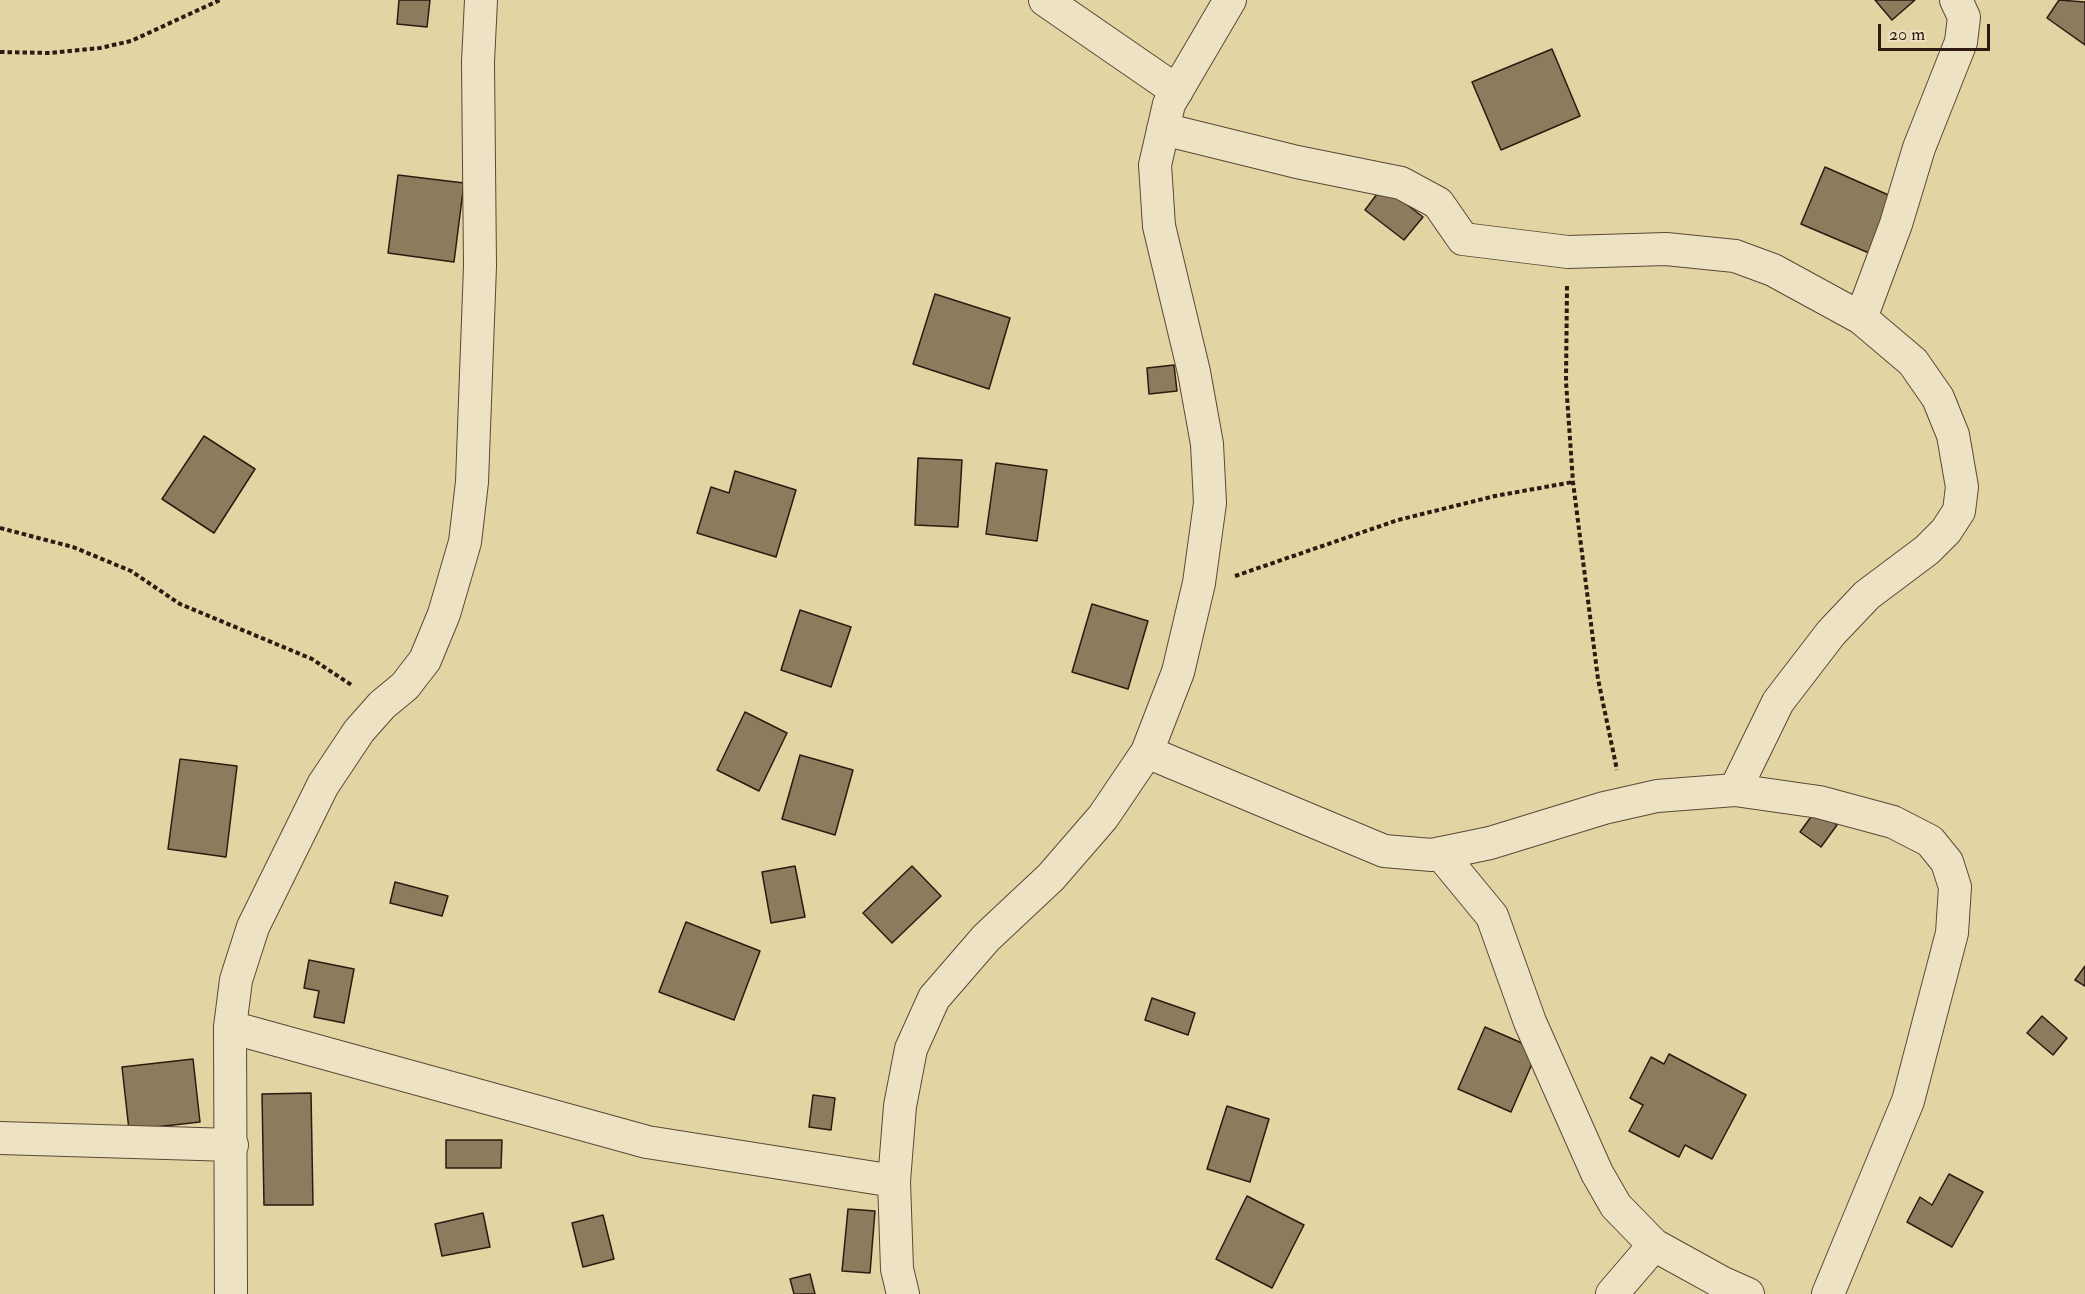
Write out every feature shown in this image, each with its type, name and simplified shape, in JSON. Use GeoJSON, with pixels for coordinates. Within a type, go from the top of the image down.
{"type":"FeatureCollection","features":[{"type":"Feature","properties":{"kind":"street"},"geometry":{"type":"LineString","coordinates":[[231,1294],[230,1027],[236,980],[258,917],[323,785],[359,731],[382,705],[405,686],[425,660],[444,614],[465,542],[472,482],[480,267],[478,62],[481,0]]}},
{"type":"Feature","properties":{"kind":"street"},"geometry":{"type":"LineString","coordinates":[[1045,0],[1177,91]]}},
{"type":"Feature","properties":{"kind":"street"},"geometry":{"type":"LineString","coordinates":[[903,1294],[897,1269],[894,1181],[900,1106],[911,1049],[934,998],[986,938],[1051,877],[1103,817],[1148,752],[1178,672],[1199,583],[1210,503],[1207,444],[1194,372],[1159,226],[1155,165],[1169,104],[1230,0]]}},
{"type":"Feature","properties":{"kind":"street"},"geometry":{"type":"LineString","coordinates":[[1861,318],[1896,225],[1919,148],[1961,42],[1964,17],[1956,0]]}},
{"type":"Feature","properties":{"kind":"street"},"geometry":{"type":"LineString","coordinates":[[1163,129],[1297,162],[1401,183],[1438,203],[1463,239],[1568,252],[1666,249],[1735,256],[1773,270],[1861,318],[1913,363],[1938,398],[1953,435],[1960,463],[1962,487],[1959,511],[1946,531],[1927,550],[1867,595],[1831,633],[1778,702],[1736,790]]}},
{"type":"Feature","properties":{"kind":"street"},"geometry":{"type":"LineString","coordinates":[[1148,752],[1384,851],[1432,855],[1490,843],[1624,803],[1657,796],[1736,790],[1820,801],[1893,822],[1930,841],[1947,862],[1955,887],[1952,933],[1908,1101],[1828,1294]]}},
{"type":"Feature","properties":{"kind":"street"},"geometry":{"type":"LineString","coordinates":[[1440,853],[1492,916],[1530,1022],[1597,1173],[1616,1206],[1654,1245],[1721,1282],[1748,1294]]}},
{"type":"Feature","properties":{"kind":"street"},"geometry":{"type":"LineString","coordinates":[[230,1027],[647,1142],[894,1181]]}},
{"type":"Feature","properties":{"kind":"street"},"geometry":{"type":"LineString","coordinates":[[0,1138],[232,1145]]}},
{"type":"Feature","properties":{"kind":"street"},"geometry":{"type":"LineString","coordinates":[[1612,1294],[1654,1245]]}},
{"type":"Feature","properties":{"kind":"path"},"geometry":{"type":"LineString","coordinates":[[0,52],[50,53],[100,48],[131,41],[220,0]]}},
{"type":"Feature","properties":{"kind":"path"},"geometry":{"type":"LineString","coordinates":[[1568,252],[1566,382],[1572,482],[1598,679],[1624,803]]}},
{"type":"Feature","properties":{"kind":"path"},"geometry":{"type":"LineString","coordinates":[[1199,583],[1245,574],[1408,517],[1495,496],[1572,482]]}},
{"type":"Feature","properties":{"kind":"path"},"geometry":{"type":"LineString","coordinates":[[0,528],[73,547],[131,571],[180,604],[312,659],[382,705]]}},
{"type":"Feature","properties":{"kind":"building"},"geometry":{"type":"Polygon","coordinates":[[[399,0],[430,0],[427,27],[397,24],[399,0]]]}},
{"type":"Feature","properties":{"kind":"building"},"geometry":{"type":"Polygon","coordinates":[[[1875,0],[1915,0],[1892,20],[1875,0]]]}},
{"type":"Feature","properties":{"kind":"building"},"geometry":{"type":"Polygon","coordinates":[[[2059,0],[2085,2],[2085,45],[2047,18],[2059,0]]]}},
{"type":"Feature","properties":{"kind":"building"},"geometry":{"type":"Polygon","coordinates":[[[1552,49],[1580,116],[1501,150],[1472,82],[1552,49]]]}},
{"type":"Feature","properties":{"kind":"building"},"geometry":{"type":"Polygon","coordinates":[[[1825,167],[1893,197],[1869,253],[1801,224],[1825,167]]]}},
{"type":"Feature","properties":{"kind":"building"},"geometry":{"type":"Polygon","coordinates":[[[398,175],[464,183],[454,262],[388,253],[398,175]]]}},
{"type":"Feature","properties":{"kind":"building"},"geometry":{"type":"Polygon","coordinates":[[[1383,186],[1423,217],[1404,240],[1365,210],[1383,186]]]}},
{"type":"Feature","properties":{"kind":"building"},"geometry":{"type":"Polygon","coordinates":[[[935,294],[1010,318],[989,389],[913,364],[935,294]]]}},
{"type":"Feature","properties":{"kind":"building"},"geometry":{"type":"Polygon","coordinates":[[[1174,365],[1177,391],[1149,394],[1147,368],[1174,365]]]}},
{"type":"Feature","properties":{"kind":"building"},"geometry":{"type":"Polygon","coordinates":[[[204,436],[255,469],[214,533],[162,499],[204,436]]]}},
{"type":"Feature","properties":{"kind":"building"},"geometry":{"type":"Polygon","coordinates":[[[918,458],[962,460],[958,527],[915,525],[918,458]]]}},
{"type":"Feature","properties":{"kind":"building"},"geometry":{"type":"Polygon","coordinates":[[[996,463],[1047,470],[1037,541],[986,534],[996,463]]]}},
{"type":"Feature","properties":{"kind":"building"},"geometry":{"type":"Polygon","coordinates":[[[735,471],[796,490],[776,557],[697,533],[711,487],[729,493],[735,471]]]}},
{"type":"Feature","properties":{"kind":"building"},"geometry":{"type":"Polygon","coordinates":[[[1092,604],[1148,621],[1128,689],[1072,672],[1092,604]]]}},
{"type":"Feature","properties":{"kind":"building"},"geometry":{"type":"Polygon","coordinates":[[[800,610],[851,627],[831,687],[781,670],[800,610]]]}},
{"type":"Feature","properties":{"kind":"building"},"geometry":{"type":"Polygon","coordinates":[[[745,712],[787,733],[759,791],[717,770],[745,712]]]}},
{"type":"Feature","properties":{"kind":"building"},"geometry":{"type":"Polygon","coordinates":[[[800,755],[853,770],[835,835],[782,819],[800,755]]]}},
{"type":"Feature","properties":{"kind":"building"},"geometry":{"type":"Polygon","coordinates":[[[180,759],[237,766],[226,857],[168,849],[180,759]]]}},
{"type":"Feature","properties":{"kind":"building"},"geometry":{"type":"Polygon","coordinates":[[[1816,810],[1837,825],[1821,847],[1800,832],[1816,810]]]}},
{"type":"Feature","properties":{"kind":"building"},"geometry":{"type":"Polygon","coordinates":[[[795,866],[805,917],[771,923],[762,872],[795,866]]]}},
{"type":"Feature","properties":{"kind":"building"},"geometry":{"type":"Polygon","coordinates":[[[912,866],[941,896],[892,943],[863,913],[912,866]]]}},
{"type":"Feature","properties":{"kind":"building"},"geometry":{"type":"Polygon","coordinates":[[[395,882],[448,896],[442,916],[390,903],[395,882]]]}},
{"type":"Feature","properties":{"kind":"building"},"geometry":{"type":"Polygon","coordinates":[[[686,922],[760,951],[734,1020],[659,992],[686,922]]]}},
{"type":"Feature","properties":{"kind":"building"},"geometry":{"type":"Polygon","coordinates":[[[309,960],[354,969],[344,1023],[314,1017],[319,991],[304,988],[309,960]]]}},
{"type":"Feature","properties":{"kind":"building"},"geometry":{"type":"Polygon","coordinates":[[[2085,966],[2085,986],[2075,980],[2085,966]]]}},
{"type":"Feature","properties":{"kind":"building"},"geometry":{"type":"Polygon","coordinates":[[[1152,998],[1195,1013],[1188,1035],[1145,1020],[1152,998]]]}},
{"type":"Feature","properties":{"kind":"building"},"geometry":{"type":"Polygon","coordinates":[[[2042,1016],[2067,1038],[2053,1055],[2027,1033],[2042,1016]]]}},
{"type":"Feature","properties":{"kind":"building"},"geometry":{"type":"Polygon","coordinates":[[[1485,1027],[1538,1050],[1511,1112],[1458,1089],[1485,1027]]]}},
{"type":"Feature","properties":{"kind":"building"},"geometry":{"type":"Polygon","coordinates":[[[1669,1054],[1746,1095],[1712,1159],[1685,1145],[1679,1157],[1629,1131],[1643,1105],[1630,1098],[1651,1057],[1664,1064],[1669,1054]]]}},
{"type":"Feature","properties":{"kind":"building"},"geometry":{"type":"Polygon","coordinates":[[[193,1059],[200,1122],[129,1130],[122,1067],[193,1059]]]}},
{"type":"Feature","properties":{"kind":"building"},"geometry":{"type":"Polygon","coordinates":[[[311,1093],[313,1205],[264,1205],[262,1094],[311,1093]]]}},
{"type":"Feature","properties":{"kind":"building"},"geometry":{"type":"Polygon","coordinates":[[[813,1095],[835,1098],[831,1130],[809,1127],[813,1095]]]}},
{"type":"Feature","properties":{"kind":"building"},"geometry":{"type":"Polygon","coordinates":[[[1227,1106],[1269,1119],[1250,1182],[1207,1169],[1227,1106]]]}},
{"type":"Feature","properties":{"kind":"building"},"geometry":{"type":"Polygon","coordinates":[[[446,1140],[502,1140],[501,1168],[446,1168],[446,1140]]]}},
{"type":"Feature","properties":{"kind":"building"},"geometry":{"type":"Polygon","coordinates":[[[1949,1174],[1983,1192],[1952,1247],[1907,1222],[1920,1197],[1932,1205],[1949,1174]]]}},
{"type":"Feature","properties":{"kind":"building"},"geometry":{"type":"Polygon","coordinates":[[[1247,1196],[1304,1225],[1272,1288],[1216,1259],[1247,1196]]]}},
{"type":"Feature","properties":{"kind":"building"},"geometry":{"type":"Polygon","coordinates":[[[848,1209],[875,1211],[870,1273],[842,1271],[848,1209]]]}},
{"type":"Feature","properties":{"kind":"building"},"geometry":{"type":"Polygon","coordinates":[[[483,1213],[490,1247],[442,1256],[435,1224],[483,1213]]]}},
{"type":"Feature","properties":{"kind":"building"},"geometry":{"type":"Polygon","coordinates":[[[603,1215],[614,1259],[583,1267],[572,1223],[603,1215]]]}},
{"type":"Feature","properties":{"kind":"building"},"geometry":{"type":"Polygon","coordinates":[[[810,1274],[815,1294],[794,1294],[790,1279],[810,1274]]]}}]}
